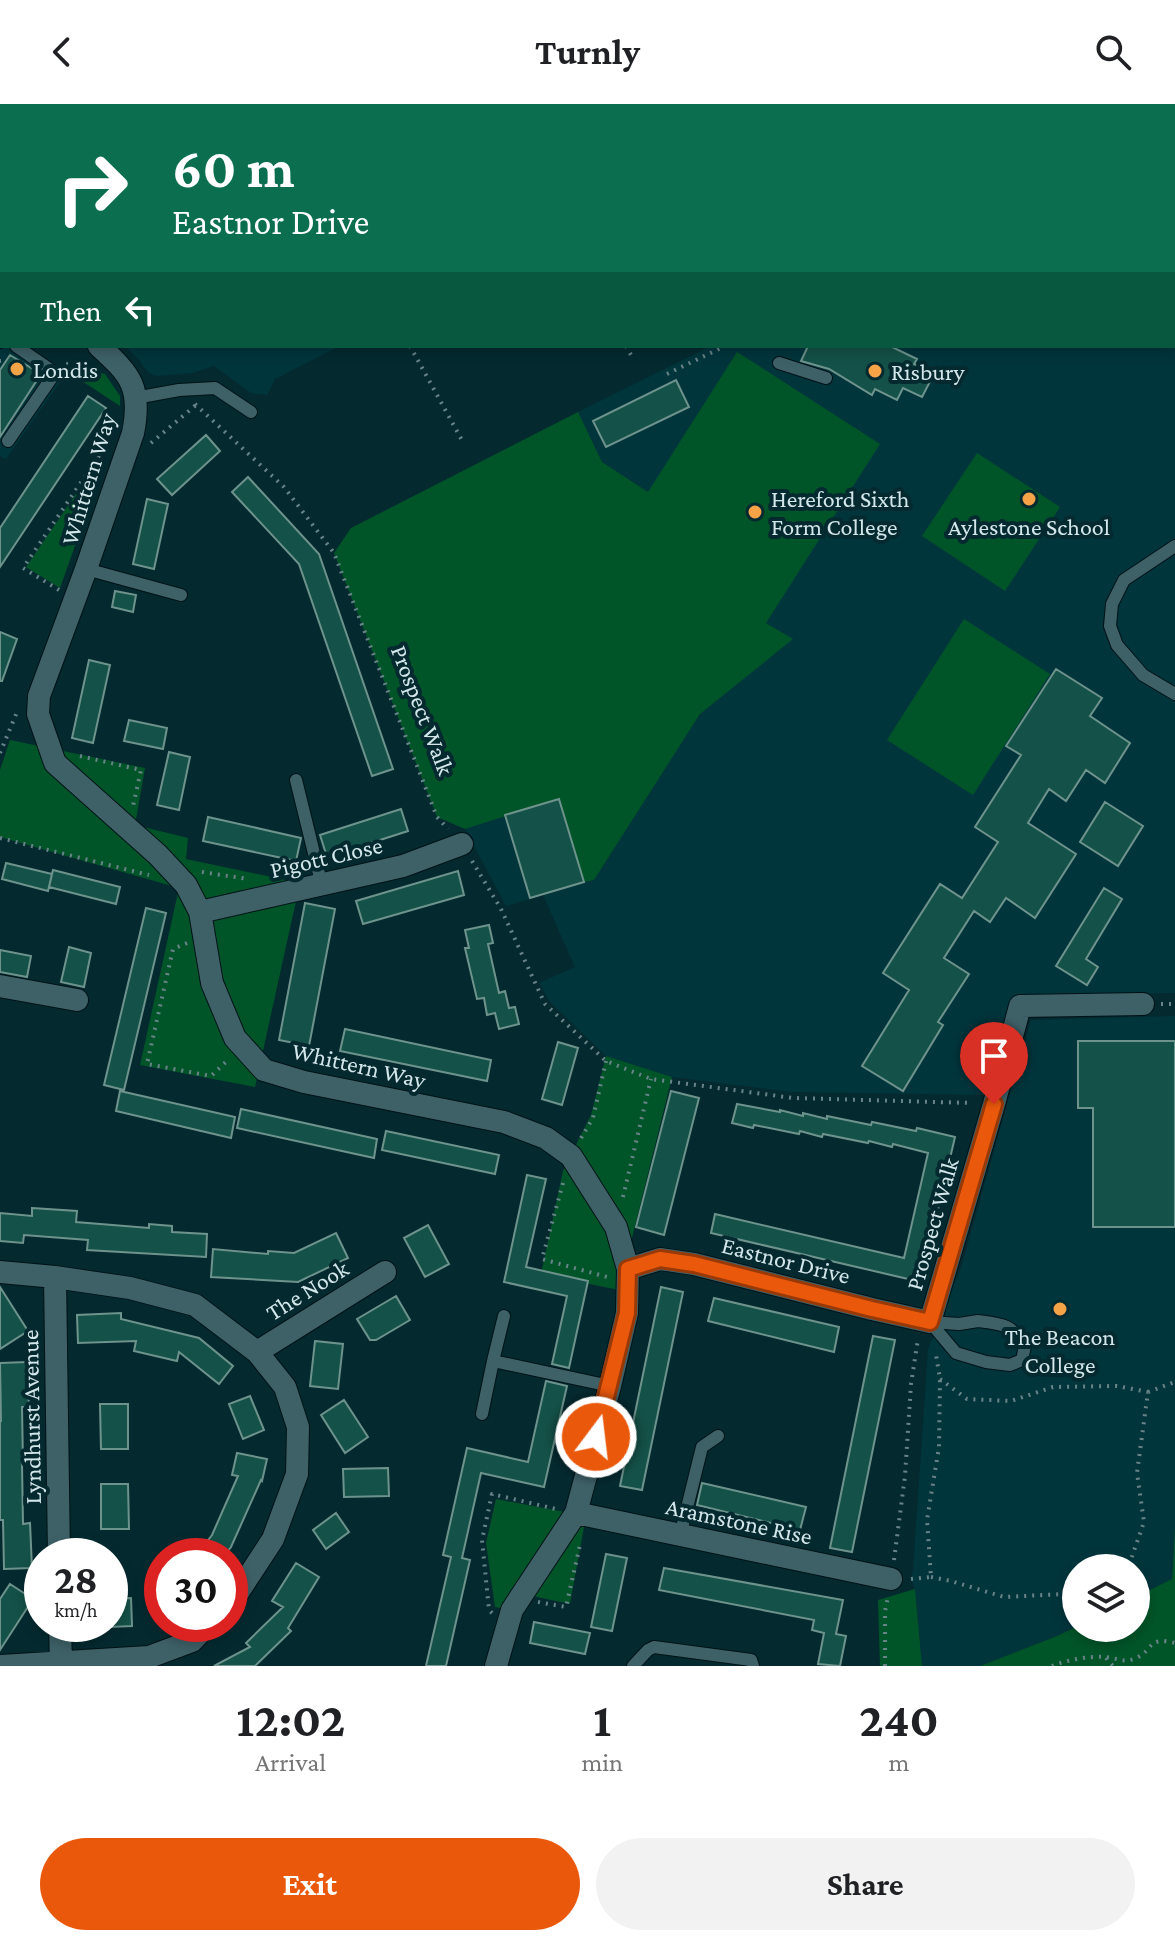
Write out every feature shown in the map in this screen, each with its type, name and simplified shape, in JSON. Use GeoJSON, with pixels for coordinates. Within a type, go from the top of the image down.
{"type":"FeatureCollection","features":[{"type":"Feature","properties":{"kind":"street","name":"Whittern Way"},"geometry":{"type":"LineString","coordinates":[[101,348],[123,367],[132,381],[137,416],[86,569],[39,696],[38,714],[55,763],[186,885],[200,912],[212,983],[235,1038],[264,1070],[304,1082],[504,1122],[546,1138],[571,1156],[616,1227],[628,1276],[627,1313],[581,1515],[512,1610],[496,1666]]}},
{"type":"Feature","properties":{"kind":"street","name":"Pigott Close"},"geometry":{"type":"LineString","coordinates":[[200,912],[403,866],[462,844]]}},
{"type":"Feature","properties":{"kind":"street"},"geometry":{"type":"LineString","coordinates":[[0,986],[77,1000]]}},
{"type":"Feature","properties":{"kind":"street"},"geometry":{"type":"LineString","coordinates":[[994,1104],[1020,1006],[1143,1004]]}},
{"type":"Feature","properties":{"kind":"street","name":"Prospect Walk"},"geometry":{"type":"LineString","coordinates":[[926,1321],[994,1104]]}},
{"type":"Feature","properties":{"kind":"street","name":"Eastnor Drive"},"geometry":{"type":"LineString","coordinates":[[628,1276],[660,1259],[694,1264],[926,1321]]}},
{"type":"Feature","properties":{"kind":"street"},"geometry":{"type":"LineString","coordinates":[[0,1272],[130,1288],[195,1305],[257,1352],[285,1387],[298,1427],[297,1474],[273,1539],[248,1577]]}},
{"type":"Feature","properties":{"kind":"street","name":"The Nook"},"geometry":{"type":"LineString","coordinates":[[257,1352],[385,1272]]}},
{"type":"Feature","properties":{"kind":"street","name":"Lyndhurst Avenue"},"geometry":{"type":"LineString","coordinates":[[55,1277],[59,1538]]}},
{"type":"Feature","properties":{"kind":"street","name":"Aramstone Rise"},"geometry":{"type":"LineString","coordinates":[[581,1515],[891,1579]]}},
{"type":"Feature","properties":{"kind":"street"},"geometry":{"type":"LineString","coordinates":[[60,1642],[61,1664]]}},
{"type":"Feature","properties":{"kind":"street"},"geometry":{"type":"LineString","coordinates":[[0,1666],[149,1657],[189,1642]]}},
{"type":"Feature","properties":{"kind":"lane"},"geometry":{"type":"LineString","coordinates":[[8,441],[55,373],[19,348]]}},
{"type":"Feature","properties":{"kind":"lane"},"geometry":{"type":"LineString","coordinates":[[779,363],[826,378]]}},
{"type":"Feature","properties":{"kind":"lane"},"geometry":{"type":"LineString","coordinates":[[135,398],[179,390],[215,388],[251,412]]}},
{"type":"Feature","properties":{"kind":"lane"},"geometry":{"type":"LineString","coordinates":[[1175,546],[1124,580],[1112,604],[1110,626],[1117,645],[1143,675],[1175,694]]}},
{"type":"Feature","properties":{"kind":"lane"},"geometry":{"type":"LineString","coordinates":[[86,569],[181,595]]}},
{"type":"Feature","properties":{"kind":"lane"},"geometry":{"type":"LineString","coordinates":[[296,780],[322,886]]}},
{"type":"Feature","properties":{"kind":"lane"},"geometry":{"type":"LineString","coordinates":[[482,1414],[504,1316]]}},
{"type":"Feature","properties":{"kind":"lane"},"geometry":{"type":"LineString","coordinates":[[926,1321],[1004,1324],[1017,1332],[1025,1346],[1022,1360],[1010,1365],[956,1353],[926,1321]]}},
{"type":"Feature","properties":{"kind":"lane"},"geometry":{"type":"LineString","coordinates":[[493,1361],[610,1386]]}},
{"type":"Feature","properties":{"kind":"lane"},"geometry":{"type":"LineString","coordinates":[[680,1536],[702,1447],[718,1436]]}},
{"type":"Feature","properties":{"kind":"lane"},"geometry":{"type":"LineString","coordinates":[[633,1666],[654,1647],[751,1660],[753,1666]]}},
{"type":"Feature","properties":{"kind":"path"},"geometry":{"type":"LineString","coordinates":[[411,348],[464,444]]}},
{"type":"Feature","properties":{"kind":"path"},"geometry":{"type":"LineString","coordinates":[[627,348],[631,355]]}},
{"type":"Feature","properties":{"kind":"path"},"geometry":{"type":"LineString","coordinates":[[667,374],[721,348]]}},
{"type":"Feature","properties":{"kind":"path"},"geometry":{"type":"LineString","coordinates":[[54,362],[106,370],[123,367]]}},
{"type":"Feature","properties":{"kind":"path","name":"Prospect Walk"},"geometry":{"type":"LineString","coordinates":[[179,390],[284,487],[334,553],[437,817],[462,844],[501,909],[545,1004],[606,1061],[651,1079],[793,1098],[994,1104]]}},
{"type":"Feature","properties":{"kind":"path"},"geometry":{"type":"LineString","coordinates":[[0,753],[16,712],[38,714]]}},
{"type":"Feature","properties":{"kind":"path"},"geometry":{"type":"LineString","coordinates":[[50,750],[141,770],[128,828]]}},
{"type":"Feature","properties":{"kind":"path"},"geometry":{"type":"LineString","coordinates":[[0,838],[186,885]]}},
{"type":"Feature","properties":{"kind":"path"},"geometry":{"type":"LineString","coordinates":[[168,866],[260,881]]}},
{"type":"Feature","properties":{"kind":"path"},"geometry":{"type":"LineString","coordinates":[[204,936],[173,949],[147,1064],[211,1076],[243,1046]]}},
{"type":"Feature","properties":{"kind":"path"},"geometry":{"type":"LineString","coordinates":[[606,1061],[593,1118],[571,1156],[542,1259],[628,1276]]}},
{"type":"Feature","properties":{"kind":"path"},"geometry":{"type":"LineString","coordinates":[[616,1227],[651,1079]]}},
{"type":"Feature","properties":{"kind":"path"},"geometry":{"type":"LineString","coordinates":[[926,1321],[940,1379],[939,1447],[927,1520],[931,1577]]}},
{"type":"Feature","properties":{"kind":"path","name":"Prospect Walk"},"geometry":{"type":"LineString","coordinates":[[885,1666],[885,1611],[905,1476],[911,1384],[926,1321]]}},
{"type":"Feature","properties":{"kind":"path"},"geometry":{"type":"LineString","coordinates":[[940,1379],[967,1399],[1011,1401],[1053,1387],[1117,1386],[1148,1392],[1175,1382]]}},
{"type":"Feature","properties":{"kind":"path"},"geometry":{"type":"LineString","coordinates":[[1133,1554],[1144,1522],[1137,1473],[1148,1392]]}},
{"type":"Feature","properties":{"kind":"path"},"geometry":{"type":"LineString","coordinates":[[506,1630],[489,1610],[482,1540],[492,1494],[581,1515],[566,1607],[520,1599]]}},
{"type":"Feature","properties":{"kind":"path"},"geometry":{"type":"LineString","coordinates":[[891,1579],[931,1577],[1004,1597],[1062,1594]]}},
{"type":"Feature","properties":{"kind":"path"},"geometry":{"type":"LineString","coordinates":[[1052,1666],[1064,1661],[1104,1656],[1122,1661],[1137,1658],[1154,1642],[1175,1643]]}},
{"type":"Feature","properties":{"kind":"path"},"geometry":{"type":"LineString","coordinates":[[1104,1656],[1113,1666]]}},
{"type":"Feature","properties":{"kind":"shaded area"},"geometry":{"type":"Polygon","coordinates":[[[27,348],[64,376],[6,459],[0,456],[0,350],[27,348]]]}},
{"type":"Feature","properties":{"kind":"shaded area"},"geometry":{"type":"Polygon","coordinates":[[[127,348],[336,348],[275,379],[267,395],[251,393],[214,366],[192,373],[159,376],[148,372],[127,348]]]}},
{"type":"Feature","properties":{"kind":"shaded area","name":"Aylestone School"},"geometry":{"type":"Polygon","coordinates":[[[707,348],[1175,348],[1175,993],[1026,996],[986,1095],[791,1092],[672,1077],[606,1056],[550,1002],[539,983],[575,967],[543,895],[506,906],[465,829],[559,799],[584,882],[594,880],[700,714],[792,639],[766,623],[648,492],[602,462],[578,412],[707,348]]]}},
{"type":"Feature","properties":{"kind":"shaded area","name":"The Beacon College"},"geometry":{"type":"Polygon","coordinates":[[[1175,1016],[1175,1526],[1172,1579],[1150,1590],[1150,1554],[1062,1554],[1062,1634],[980,1666],[922,1666],[915,1589],[911,1579],[928,1349],[961,1268],[1031,1020],[1175,1016]]]}},
{"type":"Feature","properties":{"kind":"green space"},"geometry":{"type":"Polygon","coordinates":[[[737,352],[880,444],[766,623],[793,639],[700,714],[594,880],[584,882],[559,799],[465,829],[437,817],[334,553],[351,528],[578,412],[602,462],[648,492],[737,352]]]}},
{"type":"Feature","properties":{"kind":"green space"},"geometry":{"type":"Polygon","coordinates":[[[59,366],[105,374],[120,396],[120,406],[59,366]]]}},
{"type":"Feature","properties":{"kind":"green space"},"geometry":{"type":"Polygon","coordinates":[[[977,453],[1060,507],[1005,591],[922,536],[977,453]]]}},
{"type":"Feature","properties":{"kind":"green space"},"geometry":{"type":"Polygon","coordinates":[[[93,469],[101,473],[60,588],[26,567],[93,469]]]}},
{"type":"Feature","properties":{"kind":"green space"},"geometry":{"type":"Polygon","coordinates":[[[964,619],[1050,674],[973,795],[887,740],[964,619]]]}},
{"type":"Feature","properties":{"kind":"green space"},"geometry":{"type":"Polygon","coordinates":[[[10,740],[145,768],[135,825],[188,838],[186,859],[300,883],[255,1087],[140,1065],[179,888],[0,837],[0,770],[10,740]]]}},
{"type":"Feature","properties":{"kind":"green space"},"geometry":{"type":"Polygon","coordinates":[[[606,1056],[672,1077],[619,1290],[541,1274],[563,1171],[591,1115],[606,1056]]]}},
{"type":"Feature","properties":{"kind":"green space"},"geometry":{"type":"Polygon","coordinates":[[[496,1499],[586,1516],[570,1604],[523,1594],[512,1610],[495,1607],[486,1543],[496,1499]]]}},
{"type":"Feature","properties":{"kind":"green space"},"geometry":{"type":"Polygon","coordinates":[[[1175,1526],[1175,1666],[980,1666],[1062,1634],[1062,1642],[1150,1642],[1150,1590],[1172,1579],[1175,1526]]]}},
{"type":"Feature","properties":{"kind":"green space"},"geometry":{"type":"Polygon","coordinates":[[[915,1589],[922,1666],[880,1666],[878,1600],[915,1589]]]}},
{"type":"Feature","properties":{"kind":"building","name":"Risbury"},"geometry":{"type":"Polygon","coordinates":[[[807,348],[894,348],[917,359],[914,364],[935,372],[922,397],[903,388],[897,400],[875,389],[872,395],[829,369],[801,361],[807,348]]]}},
{"type":"Feature","properties":{"kind":"building"},"geometry":{"type":"Polygon","coordinates":[[[10,355],[41,374],[0,437],[0,370],[10,355]]]}},
{"type":"Feature","properties":{"kind":"building"},"geometry":{"type":"Polygon","coordinates":[[[676,380],[689,407],[606,447],[593,421],[676,380]]]}},
{"type":"Feature","properties":{"kind":"building"},"geometry":{"type":"Polygon","coordinates":[[[88,396],[106,408],[0,567],[0,528],[88,396]]]}},
{"type":"Feature","properties":{"kind":"building"},"geometry":{"type":"Polygon","coordinates":[[[206,435],[220,451],[172,495],[157,479],[206,435]]]}},
{"type":"Feature","properties":{"kind":"building"},"geometry":{"type":"Polygon","coordinates":[[[248,477],[319,554],[393,769],[372,776],[299,564],[232,492],[248,477]]]}},
{"type":"Feature","properties":{"kind":"building"},"geometry":{"type":"Polygon","coordinates":[[[147,499],[168,504],[154,569],[133,564],[147,499]]]}},
{"type":"Feature","properties":{"kind":"building"},"geometry":{"type":"Polygon","coordinates":[[[115,591],[136,595],[133,612],[112,607],[115,591]]]}},
{"type":"Feature","properties":{"kind":"building"},"geometry":{"type":"Polygon","coordinates":[[[0,632],[17,639],[2,681],[0,681],[0,632]]]}},
{"type":"Feature","properties":{"kind":"building"},"geometry":{"type":"Polygon","coordinates":[[[89,660],[110,665],[93,743],[72,738],[89,660]]]}},
{"type":"Feature","properties":{"kind":"building"},"geometry":{"type":"Polygon","coordinates":[[[1056,669],[1102,698],[1090,716],[1130,743],[1105,783],[1086,770],[1066,801],[1049,789],[1028,823],[1076,854],[1035,918],[1006,898],[990,922],[974,911],[944,958],[969,974],[938,1022],[943,1025],[903,1091],[862,1066],[909,990],[883,973],[940,884],[962,898],[998,842],[975,827],[1021,755],[1006,746],[1056,669]]]}},
{"type":"Feature","properties":{"kind":"building"},"geometry":{"type":"Polygon","coordinates":[[[129,720],[167,728],[163,749],[124,741],[129,720]]]}},
{"type":"Feature","properties":{"kind":"building"},"geometry":{"type":"Polygon","coordinates":[[[169,752],[190,757],[179,810],[157,805],[169,752]]]}},
{"type":"Feature","properties":{"kind":"building"},"geometry":{"type":"Polygon","coordinates":[[[559,799],[584,882],[530,898],[505,815],[559,799]]]}},
{"type":"Feature","properties":{"kind":"building"},"geometry":{"type":"Polygon","coordinates":[[[1105,802],[1143,826],[1118,866],[1080,842],[1105,802]]]}},
{"type":"Feature","properties":{"kind":"building"},"geometry":{"type":"Polygon","coordinates":[[[401,809],[408,831],[327,857],[320,835],[401,809]]]}},
{"type":"Feature","properties":{"kind":"building"},"geometry":{"type":"Polygon","coordinates":[[[208,817],[301,838],[296,861],[203,841],[208,817]]]}},
{"type":"Feature","properties":{"kind":"building"},"geometry":{"type":"Polygon","coordinates":[[[6,863],[52,874],[48,891],[2,879],[6,863]]]}},
{"type":"Feature","properties":{"kind":"building"},"geometry":{"type":"Polygon","coordinates":[[[53,870],[120,887],[116,904],[49,887],[53,870]]]}},
{"type":"Feature","properties":{"kind":"building"},"geometry":{"type":"Polygon","coordinates":[[[458,871],[464,895],[363,924],[356,901],[458,871]]]}},
{"type":"Feature","properties":{"kind":"building"},"geometry":{"type":"Polygon","coordinates":[[[1104,888],[1122,899],[1086,959],[1098,967],[1087,985],[1056,966],[1104,888]]]}},
{"type":"Feature","properties":{"kind":"building"},"geometry":{"type":"Polygon","coordinates":[[[305,903],[335,909],[309,1046],[279,1040],[305,903]]]}},
{"type":"Feature","properties":{"kind":"building"},"geometry":{"type":"Polygon","coordinates":[[[146,908],[166,913],[124,1090],[104,1085],[146,908]]]}},
{"type":"Feature","properties":{"kind":"building"},"geometry":{"type":"Polygon","coordinates":[[[489,925],[493,943],[488,944],[499,993],[505,991],[509,1008],[515,1007],[519,1024],[499,1029],[495,1013],[487,1015],[484,998],[477,999],[465,948],[469,948],[465,930],[489,925]]]}},
{"type":"Feature","properties":{"kind":"building"},"geometry":{"type":"Polygon","coordinates":[[[69,947],[91,953],[84,987],[61,982],[69,947]]]}},
{"type":"Feature","properties":{"kind":"building"},"geometry":{"type":"Polygon","coordinates":[[[0,950],[31,956],[27,977],[0,972],[0,950]]]}},
{"type":"Feature","properties":{"kind":"building"},"geometry":{"type":"Polygon","coordinates":[[[345,1029],[491,1060],[487,1081],[340,1051],[345,1029]]]}},
{"type":"Feature","properties":{"kind":"building"},"geometry":{"type":"Polygon","coordinates":[[[1078,1041],[1175,1041],[1175,1227],[1093,1227],[1093,1108],[1078,1108],[1078,1041]]]}},
{"type":"Feature","properties":{"kind":"building"},"geometry":{"type":"Polygon","coordinates":[[[558,1042],[578,1048],[562,1105],[542,1099],[558,1042]]]}},
{"type":"Feature","properties":{"kind":"building"},"geometry":{"type":"Polygon","coordinates":[[[120,1091],[235,1117],[231,1138],[116,1111],[120,1091]]]}},
{"type":"Feature","properties":{"kind":"building"},"geometry":{"type":"Polygon","coordinates":[[[671,1091],[699,1098],[664,1235],[636,1227],[671,1091]]]}},
{"type":"Feature","properties":{"kind":"building"},"geometry":{"type":"Polygon","coordinates":[[[737,1104],[803,1116],[803,1113],[827,1119],[827,1116],[916,1131],[917,1128],[955,1137],[921,1282],[711,1233],[715,1214],[904,1258],[928,1153],[893,1144],[892,1147],[823,1134],[822,1137],[800,1131],[799,1134],[732,1123],[737,1104]]]}},
{"type":"Feature","properties":{"kind":"building"},"geometry":{"type":"Polygon","coordinates":[[[241,1109],[377,1139],[374,1158],[237,1128],[241,1109]]]}},
{"type":"Feature","properties":{"kind":"building"},"geometry":{"type":"Polygon","coordinates":[[[386,1131],[499,1155],[495,1174],[382,1150],[386,1131]]]}},
{"type":"Feature","properties":{"kind":"building"},"geometry":{"type":"Polygon","coordinates":[[[527,1175],[546,1179],[526,1267],[588,1281],[569,1368],[552,1364],[567,1296],[504,1282],[527,1175]]]}},
{"type":"Feature","properties":{"kind":"building"},"geometry":{"type":"Polygon","coordinates":[[[32,1208],[77,1211],[76,1222],[149,1228],[149,1224],[172,1226],[172,1232],[207,1234],[206,1257],[87,1250],[88,1240],[24,1235],[23,1243],[0,1241],[0,1213],[32,1216],[32,1208]]]}},
{"type":"Feature","properties":{"kind":"building"},"geometry":{"type":"Polygon","coordinates":[[[428,1225],[449,1264],[425,1277],[404,1238],[428,1225]]]}},
{"type":"Feature","properties":{"kind":"building"},"geometry":{"type":"Polygon","coordinates":[[[336,1233],[348,1258],[298,1282],[211,1277],[213,1249],[294,1253],[336,1233]]]}},
{"type":"Feature","properties":{"kind":"building"},"geometry":{"type":"Polygon","coordinates":[[[0,1287],[28,1331],[0,1349],[0,1287]]]}},
{"type":"Feature","properties":{"kind":"building"},"geometry":{"type":"Polygon","coordinates":[[[661,1287],[683,1292],[642,1490],[620,1486],[661,1287]]]}},
{"type":"Feature","properties":{"kind":"building"},"geometry":{"type":"Polygon","coordinates":[[[396,1296],[410,1320],[376,1340],[370,1340],[357,1319],[396,1296]]]}},
{"type":"Feature","properties":{"kind":"building"},"geometry":{"type":"Polygon","coordinates":[[[714,1298],[839,1327],[834,1352],[708,1321],[714,1298]]]}},
{"type":"Feature","properties":{"kind":"building"},"geometry":{"type":"Polygon","coordinates":[[[121,1313],[121,1319],[199,1338],[233,1366],[219,1384],[179,1352],[177,1361],[134,1351],[136,1341],[78,1343],[77,1315],[121,1313]]]}},
{"type":"Feature","properties":{"kind":"building"},"geometry":{"type":"Polygon","coordinates":[[[873,1336],[895,1340],[852,1552],[830,1548],[873,1336]]]}},
{"type":"Feature","properties":{"kind":"building"},"geometry":{"type":"Polygon","coordinates":[[[315,1341],[343,1344],[338,1389],[310,1386],[315,1341]]]}},
{"type":"Feature","properties":{"kind":"building"},"geometry":{"type":"Polygon","coordinates":[[[27,1362],[29,1407],[22,1407],[23,1524],[30,1523],[31,1538],[24,1538],[24,1568],[4,1569],[3,1520],[0,1520],[0,1363],[27,1362]]]}},
{"type":"Feature","properties":{"kind":"building"},"geometry":{"type":"Polygon","coordinates":[[[546,1381],[567,1386],[544,1487],[481,1473],[462,1558],[470,1560],[446,1666],[426,1666],[451,1557],[443,1555],[467,1448],[528,1462],[546,1381]]]}},
{"type":"Feature","properties":{"kind":"building"},"geometry":{"type":"Polygon","coordinates":[[[250,1396],[264,1430],[243,1439],[229,1404],[250,1396]]]}},
{"type":"Feature","properties":{"kind":"building"},"geometry":{"type":"Polygon","coordinates":[[[344,1400],[368,1437],[345,1453],[321,1415],[344,1400]]]}},
{"type":"Feature","properties":{"kind":"building"},"geometry":{"type":"Polygon","coordinates":[[[100,1404],[128,1404],[128,1449],[101,1449],[100,1404]]]}},
{"type":"Feature","properties":{"kind":"building"},"geometry":{"type":"Polygon","coordinates":[[[237,1453],[267,1459],[262,1481],[235,1538],[210,1538],[238,1476],[232,1475],[237,1453]]]}},
{"type":"Feature","properties":{"kind":"building"},"geometry":{"type":"Polygon","coordinates":[[[388,1468],[389,1496],[344,1497],[343,1469],[388,1468]]]}},
{"type":"Feature","properties":{"kind":"building"},"geometry":{"type":"Polygon","coordinates":[[[702,1483],[806,1507],[800,1530],[697,1505],[702,1483]]]}},
{"type":"Feature","properties":{"kind":"building"},"geometry":{"type":"Polygon","coordinates":[[[101,1484],[128,1484],[129,1529],[101,1529],[101,1484]]]}},
{"type":"Feature","properties":{"kind":"building"},"geometry":{"type":"Polygon","coordinates":[[[336,1513],[349,1532],[326,1549],[313,1530],[336,1513]]]}},
{"type":"Feature","properties":{"kind":"building"},"geometry":{"type":"Polygon","coordinates":[[[606,1554],[627,1558],[612,1631],[591,1627],[606,1554]]]}},
{"type":"Feature","properties":{"kind":"building"},"geometry":{"type":"Polygon","coordinates":[[[296,1563],[319,1577],[288,1628],[291,1631],[255,1666],[214,1666],[250,1647],[246,1643],[283,1607],[272,1601],[296,1563]]]}},
{"type":"Feature","properties":{"kind":"building"},"geometry":{"type":"Polygon","coordinates":[[[664,1568],[843,1600],[836,1634],[846,1636],[840,1666],[818,1664],[824,1633],[812,1630],[814,1620],[659,1590],[664,1568]]]}},
{"type":"Feature","properties":{"kind":"building"},"geometry":{"type":"Polygon","coordinates":[[[10,1584],[24,1593],[24,1613],[0,1650],[0,1599],[10,1584]]]}},
{"type":"Feature","properties":{"kind":"building"},"geometry":{"type":"Polygon","coordinates":[[[128,1598],[131,1598],[132,1626],[128,1626],[128,1598]]]}},
{"type":"Feature","properties":{"kind":"building"},"geometry":{"type":"Polygon","coordinates":[[[534,1622],[590,1633],[585,1654],[530,1643],[534,1622]]]}},
{"type":"Feature","properties":{"kind":"place","name":"Londis"},"geometry":{"type":"Point","coordinates":[17,369]}},
{"type":"Feature","properties":{"kind":"place","name":"Risbury"},"geometry":{"type":"Point","coordinates":[875,371]}},
{"type":"Feature","properties":{"kind":"place","name":"Aylestone School"},"geometry":{"type":"Point","coordinates":[1029,499]}},
{"type":"Feature","properties":{"kind":"place","name":"Hereford Sixth Form College"},"geometry":{"type":"Point","coordinates":[755,512]}},
{"type":"Feature","properties":{"kind":"place","name":"The Beacon College"},"geometry":{"type":"Point","coordinates":[1060,1309]}},
{"type":"Feature","properties":{"kind":"route"},"geometry":{"type":"LineString","coordinates":[[596,1437],[627,1313],[628,1269],[660,1259],[694,1264],[930,1322],[994,1104]]}}]}
